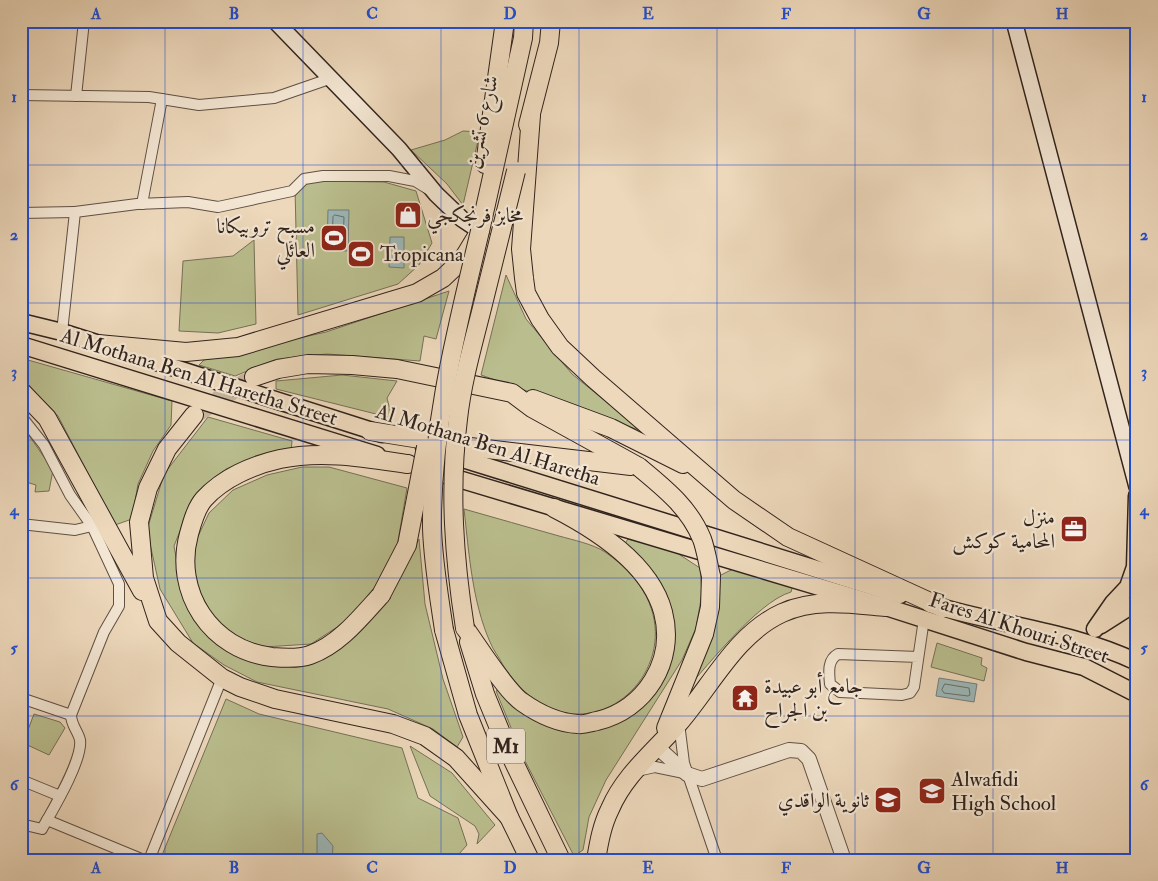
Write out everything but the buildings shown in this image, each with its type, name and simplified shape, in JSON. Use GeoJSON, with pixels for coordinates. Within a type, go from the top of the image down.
{"type":"FeatureCollection","features":[{"type":"Feature","properties":{"kind":"highway"},"geometry":{"type":"LineString","coordinates":[[408,464],[332,456],[286,458],[257,466],[218,486],[203,501],[193,522],[186,546],[184,567],[190,596],[204,619],[220,637],[241,649],[263,656],[285,658],[309,656],[330,645],[350,628],[381,594],[406,545],[420,480],[432,408],[457,333],[482,224],[483,180],[505,21]]}},
{"type":"Feature","properties":{"kind":"highway","name":"شارع 6 تشرين"},"geometry":{"type":"LineString","coordinates":[[482,224],[523,38],[524,21]]}},
{"type":"Feature","properties":{"kind":"highway","name":"شارع 6 تشرين"},"geometry":{"type":"LineString","coordinates":[[465,628],[456,574],[453,531],[453,487],[458,418],[473,341],[549,43],[551,21]]}},
{"type":"Feature","properties":{"kind":"highway"},"geometry":{"type":"LineString","coordinates":[[531,115],[521,249],[526,293],[540,319],[560,347],[697,470],[734,500],[788,537],[943,608]]}},
{"type":"Feature","properties":{"kind":"highway"},"geometry":{"type":"LineString","coordinates":[[98,344],[186,352],[238,347],[417,293],[443,278],[463,259],[482,224]]}},
{"type":"Feature","properties":{"kind":"highway","name":"M1"},"geometry":{"type":"LineString","coordinates":[[457,333],[441,411],[433,484],[433,539],[444,630],[468,715],[509,817],[530,860]]}},
{"type":"Feature","properties":{"kind":"highway"},"geometry":{"type":"LineString","coordinates":[[254,377],[278,368],[308,364],[352,365],[397,370],[512,392],[545,402],[611,428],[697,470]]}},
{"type":"Feature","properties":{"kind":"highway"},"geometry":{"type":"LineString","coordinates":[[21,392],[47,418],[158,621],[178,643],[222,678],[240,687],[275,699],[393,724],[424,736],[456,758],[509,817]]}},
{"type":"Feature","properties":{"kind":"highway"},"geometry":{"type":"LineString","coordinates":[[512,392],[532,408],[639,467],[677,499],[702,539],[711,576],[710,607],[704,634],[676,707],[656,746]]}},
{"type":"Feature","properties":{"kind":"highway"},"geometry":{"type":"LineString","coordinates":[[158,621],[144,578],[139,522],[148,488],[167,449],[194,415]]}},
{"type":"Feature","properties":{"kind":"highway"},"geometry":{"type":"LineString","coordinates":[[370,431],[470,448],[639,467]]}},
{"type":"Feature","properties":{"kind":"highway"},"geometry":{"type":"LineString","coordinates":[[465,628],[520,701],[539,713],[559,721],[580,724],[614,717],[642,698],[658,670],[666,644],[663,612],[650,584],[635,566],[590,526],[554,508]]}},
{"type":"Feature","properties":{"kind":"highway"},"geometry":{"type":"LineString","coordinates":[[596,860],[601,833],[610,808],[633,772],[679,723],[742,644],[755,631],[780,614],[804,605],[821,603],[886,607]]}},
{"type":"Feature","properties":{"kind":"highway","name":"M1"},"geometry":{"type":"LineString","coordinates":[[465,628],[485,694],[508,750],[561,860]]}},
{"type":"Feature","properties":{"kind":"main road"},"geometry":{"type":"LineString","coordinates":[[275,21],[329,79],[399,149],[436,194],[462,219],[482,224]]}},
{"type":"Feature","properties":{"kind":"main road"},"geometry":{"type":"LineString","coordinates":[[1014,21],[1137,487]]}},
{"type":"Feature","properties":{"kind":"main road","name":"Al Mothana Ben Al Haretha"},"geometry":{"type":"LineString","coordinates":[[21,322],[62,332],[370,431],[943,608]]}},
{"type":"Feature","properties":{"kind":"main road","name":"Al Mothana Ben Al Haretha Street"},"geometry":{"type":"LineString","coordinates":[[21,345],[408,464],[886,607]]}},
{"type":"Feature","properties":{"kind":"main road"},"geometry":{"type":"LineString","coordinates":[[1095,629],[1113,603],[1128,587],[1135,567],[1137,496]]}},
{"type":"Feature","properties":{"kind":"main road"},"geometry":{"type":"LineString","coordinates":[[1073,639],[1095,629],[1137,602]]}},
{"type":"Feature","properties":{"kind":"main road","name":"Fares Al Khouri Street"},"geometry":{"type":"LineString","coordinates":[[886,607],[1026,652],[1084,666],[1137,694]]}},
{"type":"Feature","properties":{"kind":"main road","name":"Fares Al Khouri Street"},"geometry":{"type":"LineString","coordinates":[[943,608],[1073,639],[1117,652],[1137,662]]}},
{"type":"Feature","properties":{"kind":"street"},"geometry":{"type":"LineString","coordinates":[[76,96],[84,21]]}},
{"type":"Feature","properties":{"kind":"street"},"geometry":{"type":"LineString","coordinates":[[21,95],[162,99],[199,105],[274,98],[329,79]]}},
{"type":"Feature","properties":{"kind":"street"},"geometry":{"type":"LineString","coordinates":[[142,204],[162,99]]}},
{"type":"Feature","properties":{"kind":"street"},"geometry":{"type":"LineString","coordinates":[[21,214],[75,212],[142,204],[188,202],[218,207],[292,191],[304,179],[323,176],[389,176],[415,181],[436,194]]}},
{"type":"Feature","properties":{"kind":"street"},"geometry":{"type":"LineString","coordinates":[[62,332],[75,212]]}},
{"type":"Feature","properties":{"kind":"street"},"geometry":{"type":"LineString","coordinates":[[21,416],[44,445],[70,495],[92,526],[119,584],[119,606],[104,632],[71,715],[71,724],[80,741],[76,759],[54,812],[42,829],[21,824]]}},
{"type":"Feature","properties":{"kind":"street"},"geometry":{"type":"LineString","coordinates":[[21,524],[74,530],[92,526]]}},
{"type":"Feature","properties":{"kind":"street"},"geometry":{"type":"LineString","coordinates":[[918,657],[838,654],[832,659],[830,665],[830,684],[840,692],[906,695],[914,687],[924,619]]}},
{"type":"Feature","properties":{"kind":"street"},"geometry":{"type":"LineString","coordinates":[[149,860],[222,678]]}},
{"type":"Feature","properties":{"kind":"street"},"geometry":{"type":"LineString","coordinates":[[21,698],[71,715]]}},
{"type":"Feature","properties":{"kind":"street"},"geometry":{"type":"LineString","coordinates":[[679,723],[681,751],[687,774],[717,860]]}},
{"type":"Feature","properties":{"kind":"street"},"geometry":{"type":"LineString","coordinates":[[656,746],[687,774]]}},
{"type":"Feature","properties":{"kind":"street"},"geometry":{"type":"LineString","coordinates":[[633,772],[655,767],[676,770],[696,779],[707,778],[789,750],[801,751],[809,759],[844,860]]}},
{"type":"Feature","properties":{"kind":"street"},"geometry":{"type":"LineString","coordinates":[[21,780],[60,796]]}},
{"type":"Feature","properties":{"kind":"street"},"geometry":{"type":"LineString","coordinates":[[47,820],[144,860]]}},
{"type":"Feature","properties":{"kind":"green space"},"geometry":{"type":"Polygon","coordinates":[[[463,131],[480,132],[463,205],[447,184],[411,150],[445,140],[463,131]]]}},
{"type":"Feature","properties":{"kind":"green space","name":"Tropicana"},"geometry":{"type":"Polygon","coordinates":[[[315,181],[384,182],[416,191],[432,243],[419,265],[398,284],[298,315],[295,188],[315,181]]]}},
{"type":"Feature","properties":{"kind":"green space"},"geometry":{"type":"Polygon","coordinates":[[[254,240],[256,324],[218,333],[179,331],[183,261],[233,256],[254,240]]]}},
{"type":"Feature","properties":{"kind":"green space"},"geometry":{"type":"Polygon","coordinates":[[[506,275],[526,319],[572,374],[642,431],[481,375],[506,275]]]}},
{"type":"Feature","properties":{"kind":"green space"},"geometry":{"type":"Polygon","coordinates":[[[449,291],[436,339],[424,336],[420,361],[327,354],[277,359],[235,376],[199,365],[204,360],[326,332],[449,291]]]}},
{"type":"Feature","properties":{"kind":"green space"},"geometry":{"type":"Polygon","coordinates":[[[21,358],[172,401],[171,425],[153,451],[138,484],[132,519],[115,525],[58,416],[21,377],[21,358]]]}},
{"type":"Feature","properties":{"kind":"green space"},"geometry":{"type":"Polygon","coordinates":[[[342,375],[397,381],[387,398],[392,418],[276,389],[276,381],[342,375]]]}},
{"type":"Feature","properties":{"kind":"green space"},"geometry":{"type":"Polygon","coordinates":[[[208,417],[292,441],[291,452],[261,455],[226,469],[193,498],[174,546],[183,596],[200,626],[296,666],[393,589],[419,539],[425,604],[443,679],[463,737],[457,747],[433,729],[388,709],[257,682],[224,665],[193,643],[160,589],[147,530],[164,474],[208,417]]]}},
{"type":"Feature","properties":{"kind":"green space"},"geometry":{"type":"Polygon","coordinates":[[[21,424],[53,470],[49,491],[35,492],[36,485],[26,482],[21,488],[21,424]]]}},
{"type":"Feature","properties":{"kind":"green space"},"geometry":{"type":"Polygon","coordinates":[[[302,467],[329,467],[407,488],[397,547],[374,592],[345,622],[311,644],[264,647],[231,635],[205,609],[194,580],[194,545],[209,513],[233,490],[267,475],[302,467]]]}},
{"type":"Feature","properties":{"kind":"green space"},"geometry":{"type":"Polygon","coordinates":[[[464,509],[595,547],[605,552],[641,587],[655,625],[651,660],[633,689],[605,709],[571,714],[536,701],[503,665],[491,645],[475,594],[464,509]]]}},
{"type":"Feature","properties":{"kind":"green space"},"geometry":{"type":"Polygon","coordinates":[[[628,539],[674,551],[700,568],[702,593],[696,628],[682,660],[606,780],[589,817],[583,850],[574,856],[523,757],[496,691],[503,687],[518,709],[538,722],[562,730],[590,731],[616,724],[637,710],[654,692],[666,669],[672,643],[672,617],[661,583],[647,565],[624,545],[628,539]]]}},
{"type":"Feature","properties":{"kind":"green space"},"geometry":{"type":"Polygon","coordinates":[[[733,569],[793,585],[791,592],[777,598],[746,624],[676,701],[719,576],[733,569]]]}},
{"type":"Feature","properties":{"kind":"green space"},"geometry":{"type":"Polygon","coordinates":[[[937,643],[982,658],[981,665],[987,668],[984,681],[931,667],[937,643]]]}},
{"type":"Feature","properties":{"kind":"green space"},"geometry":{"type":"Polygon","coordinates":[[[226,699],[259,714],[402,748],[418,798],[458,818],[467,845],[458,855],[459,860],[160,860],[226,699]]]}},
{"type":"Feature","properties":{"kind":"green space"},"geometry":{"type":"Polygon","coordinates":[[[34,714],[60,722],[65,728],[49,755],[23,743],[34,714]]]}},
{"type":"Feature","properties":{"kind":"green space"},"geometry":{"type":"Polygon","coordinates":[[[410,746],[452,773],[495,825],[477,844],[479,834],[475,826],[430,796],[410,746]]]}},
{"type":"Feature","properties":{"kind":"water"},"geometry":{"type":"Polygon","coordinates":[[[328,210],[349,210],[348,251],[327,250],[328,210]]]}},
{"type":"Feature","properties":{"kind":"water"},"geometry":{"type":"Polygon","coordinates":[[[390,237],[404,237],[404,268],[389,267],[390,237]]]}},
{"type":"Feature","properties":{"kind":"water"},"geometry":{"type":"Polygon","coordinates":[[[939,678],[977,684],[974,702],[936,696],[939,678]]]}},
{"type":"Feature","properties":{"kind":"water"},"geometry":{"type":"Polygon","coordinates":[[[322,833],[333,846],[332,860],[324,860],[317,853],[317,834],[322,833]]]}},
{"type":"Feature","properties":{"kind":"tunnel"},"geometry":{"type":"LineString","coordinates":[[194,415],[248,381]]}},
{"type":"Feature","properties":{"kind":"place","name":"مخابز فرنجكجي"},"geometry":{"type":"Point","coordinates":[408,215]}},
{"type":"Feature","properties":{"kind":"place","name":"مسبح تروبيكانا العائلي"},"geometry":{"type":"Point","coordinates":[334,238]}},
{"type":"Feature","properties":{"kind":"place","name":"Tropicana"},"geometry":{"type":"Point","coordinates":[361,254]}},
{"type":"Feature","properties":{"kind":"place","name":"منزل المحامية كوكش"},"geometry":{"type":"Point","coordinates":[1074,529]}},
{"type":"Feature","properties":{"kind":"place","name":"جامع أبو عبيدة بن الجراح"},"geometry":{"type":"Point","coordinates":[745,698]}},
{"type":"Feature","properties":{"kind":"place","name":"Alwafidi High School"},"geometry":{"type":"Point","coordinates":[932,791]}},
{"type":"Feature","properties":{"kind":"place","name":"ثانوية الواقدي"},"geometry":{"type":"Point","coordinates":[888,800]}}]}
